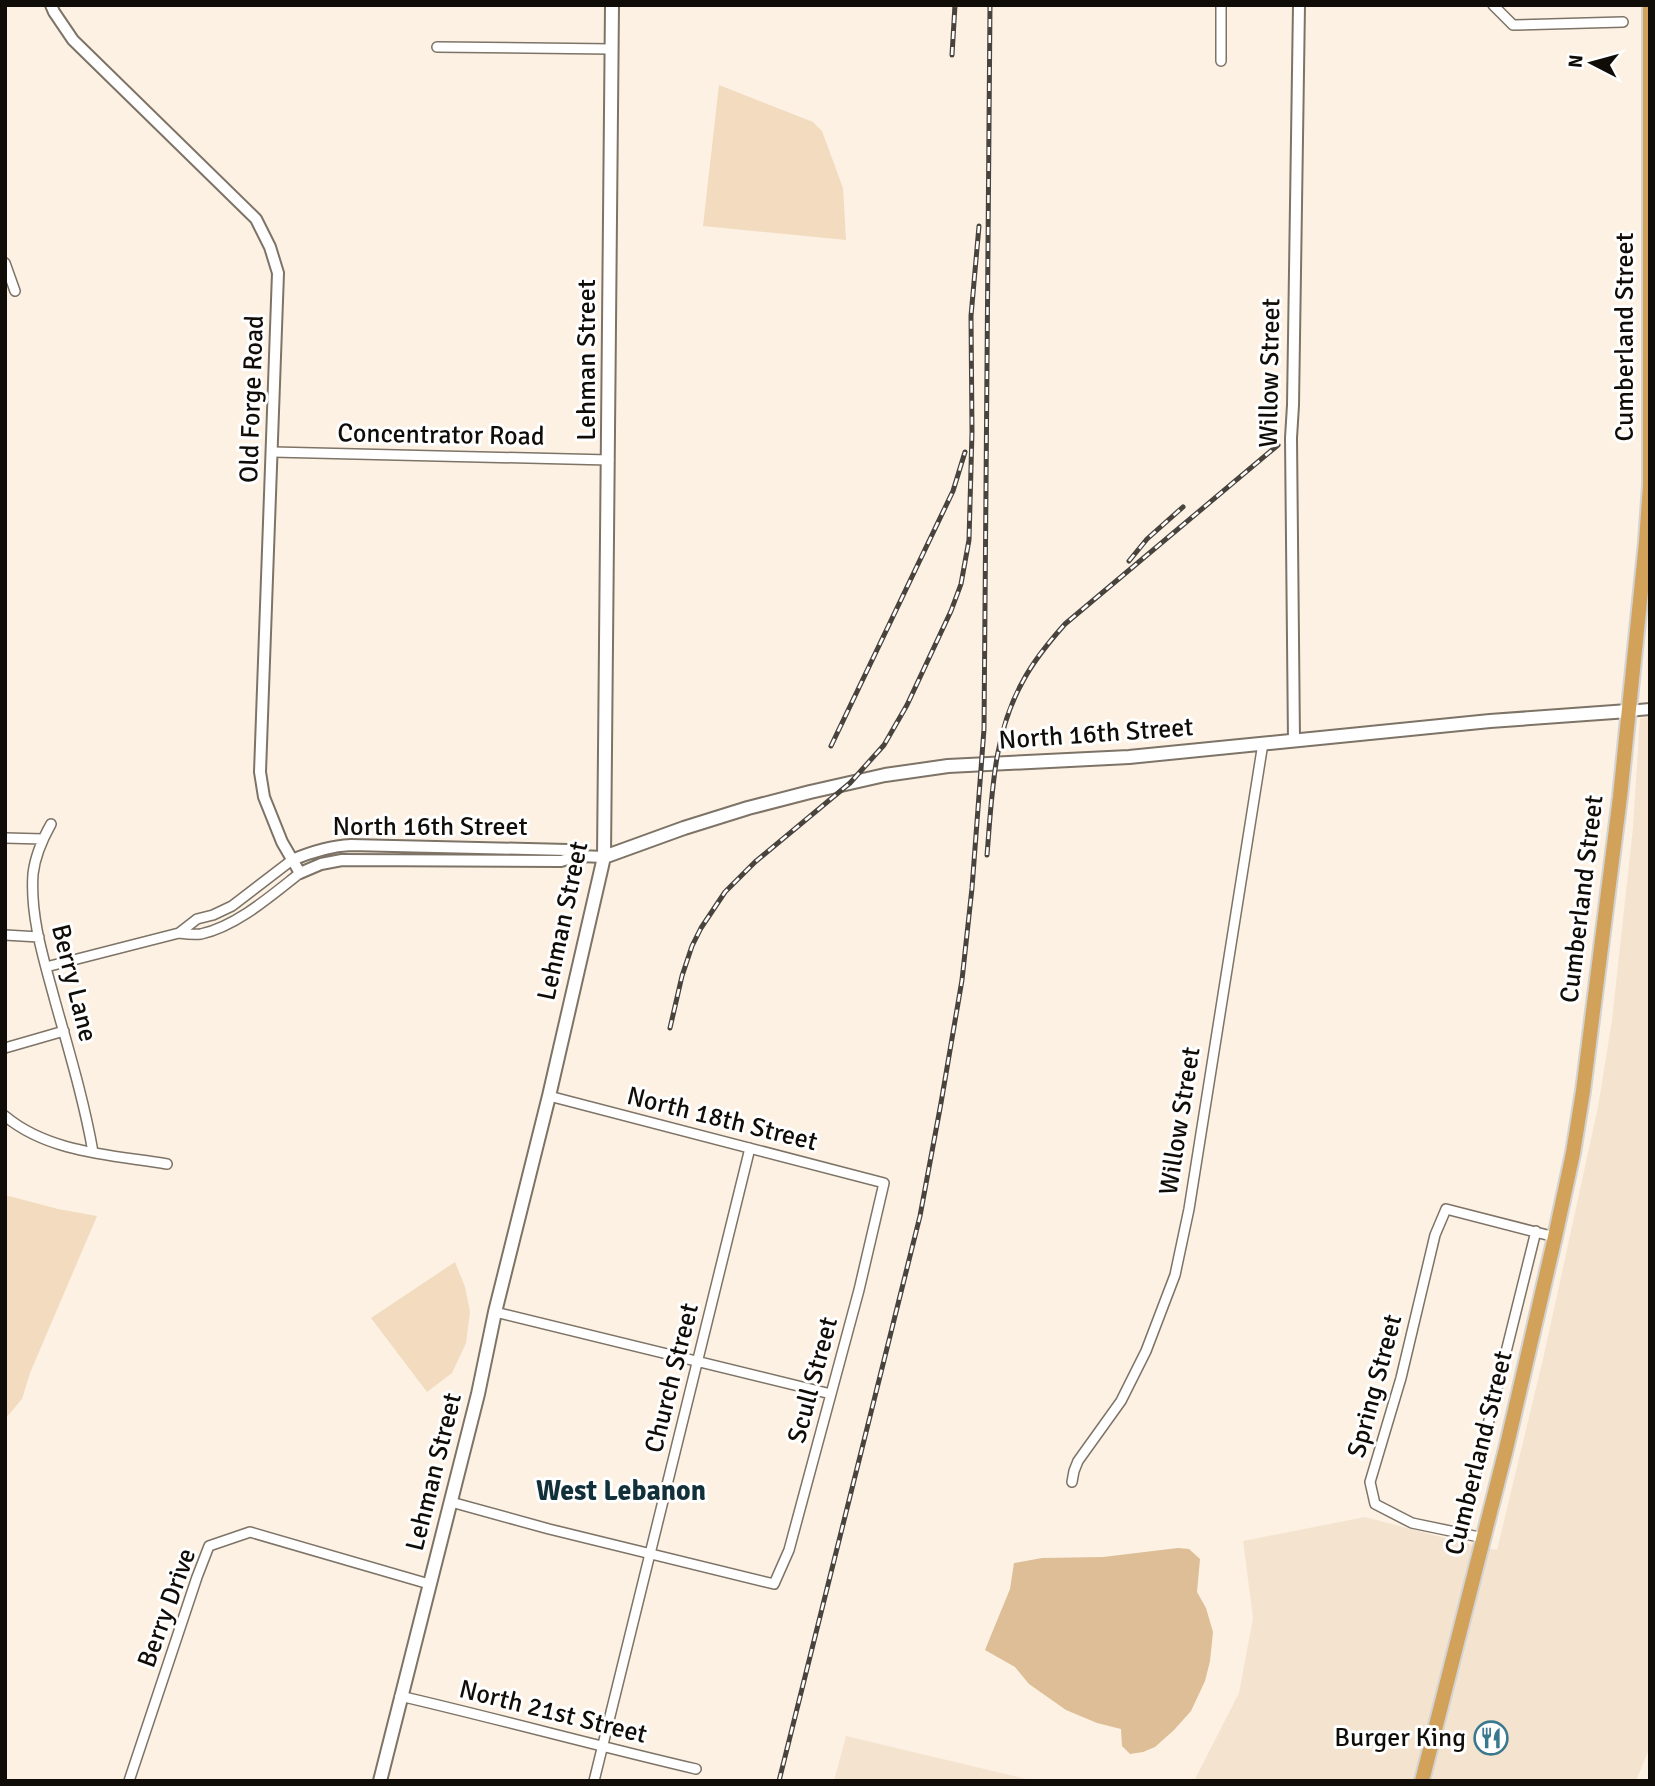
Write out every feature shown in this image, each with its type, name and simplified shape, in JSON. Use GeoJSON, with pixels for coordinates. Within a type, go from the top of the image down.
{"type":"FeatureCollection","features":[{"type":"Feature","properties":{"kind":"highway","name":"Cumberland Street"},"geometry":{"type":"LineString","coordinates":[[1422,1781],[1484,1538],[1555,1237],[1583,1091],[1620,797],[1650,486],[1650,5]]}},
{"type":"Feature","properties":{"kind":"main road","name":"Lehman Street"},"geometry":{"type":"LineString","coordinates":[[380,1781],[478,1394],[495,1312],[604,858],[612,5]]}},
{"type":"Feature","properties":{"kind":"main road","name":"North 16th Street"},"geometry":{"type":"LineString","coordinates":[[604,858],[748,808],[885,775],[948,766],[1129,757],[1490,721],[1629,711]]}},
{"type":"Feature","properties":{"kind":"street","name":"Old Forge Road"},"geometry":{"type":"LineString","coordinates":[[51,5],[73,40],[256,219],[270,247],[278,273],[260,772],[264,797],[282,842],[300,873]]}},
{"type":"Feature","properties":{"kind":"street"},"geometry":{"type":"LineString","coordinates":[[1221,5],[1221,61]]}},
{"type":"Feature","properties":{"kind":"street","name":"Willow Street"},"geometry":{"type":"LineString","coordinates":[[1294,740],[1291,438],[1299,5]]}},
{"type":"Feature","properties":{"kind":"street"},"geometry":{"type":"LineString","coordinates":[[1493,5],[1513,24],[1623,22]]}},
{"type":"Feature","properties":{"kind":"street"},"geometry":{"type":"LineString","coordinates":[[437,47],[611,49]]}},
{"type":"Feature","properties":{"kind":"street"},"geometry":{"type":"LineString","coordinates":[[5,262],[15,291]]}},
{"type":"Feature","properties":{"kind":"street","name":"Concentrator Road"},"geometry":{"type":"LineString","coordinates":[[273,452],[609,460]]}},
{"type":"Feature","properties":{"kind":"street"},"geometry":{"type":"LineString","coordinates":[[1629,711],[1650,709]]}},
{"type":"Feature","properties":{"kind":"street","name":"Willow Street"},"geometry":{"type":"LineString","coordinates":[[1072,1482],[1078,1461],[1121,1401],[1146,1351],[1175,1275],[1193,1184],[1263,743]]}},
{"type":"Feature","properties":{"kind":"street","name":"Berry Lane"},"geometry":{"type":"LineString","coordinates":[[51,824],[36,856],[33,875],[34,903],[46,967],[93,1152]]}},
{"type":"Feature","properties":{"kind":"street"},"geometry":{"type":"LineString","coordinates":[[5,838],[43,839]]}},
{"type":"Feature","properties":{"kind":"street","name":"North 16th Street"},"geometry":{"type":"LineString","coordinates":[[179,933],[197,919],[232,906],[292,860],[338,846],[568,850],[579,856]]}},
{"type":"Feature","properties":{"kind":"street","name":"North 16th Street"},"geometry":{"type":"LineString","coordinates":[[46,967],[179,933],[199,935],[227,925],[300,873],[321,864],[342,860],[561,861],[579,856],[604,858]]}},
{"type":"Feature","properties":{"kind":"street"},"geometry":{"type":"LineString","coordinates":[[5,935],[39,937]]}},
{"type":"Feature","properties":{"kind":"street"},"geometry":{"type":"LineString","coordinates":[[5,1048],[64,1031]]}},
{"type":"Feature","properties":{"kind":"street","name":"North 18th Street"},"geometry":{"type":"LineString","coordinates":[[549,1096],[884,1183]]}},
{"type":"Feature","properties":{"kind":"street"},"geometry":{"type":"LineString","coordinates":[[5,1116],[21,1129],[68,1147],[167,1164]]}},
{"type":"Feature","properties":{"kind":"street","name":"Church Street"},"geometry":{"type":"LineString","coordinates":[[594,1781],[750,1148]]}},
{"type":"Feature","properties":{"kind":"street","name":"Scull Street"},"geometry":{"type":"LineString","coordinates":[[649,1554],[774,1584],[789,1550],[859,1290],[884,1183]]}},
{"type":"Feature","properties":{"kind":"street","name":"Spring Street"},"geometry":{"type":"LineString","coordinates":[[1484,1538],[1412,1523],[1375,1504],[1370,1482],[1401,1378],[1435,1235],[1446,1209],[1536,1231]]}},
{"type":"Feature","properties":{"kind":"street"},"geometry":{"type":"LineString","coordinates":[[1461,1533],[1536,1231],[1555,1237]]}},
{"type":"Feature","properties":{"kind":"street"},"geometry":{"type":"LineString","coordinates":[[495,1312],[831,1394]]}},
{"type":"Feature","properties":{"kind":"street"},"geometry":{"type":"LineString","coordinates":[[451,1502],[649,1554]]}},
{"type":"Feature","properties":{"kind":"street","name":"Berry Drive"},"geometry":{"type":"LineString","coordinates":[[129,1781],[209,1546],[250,1532],[429,1584]]}},
{"type":"Feature","properties":{"kind":"street","name":"North 21st Street"},"geometry":{"type":"LineString","coordinates":[[400,1696],[696,1769]]}},
{"type":"Feature","properties":{"kind":"shaded area"},"geometry":{"type":"Polygon","coordinates":[[[719,85],[813,122],[822,131],[843,188],[846,240],[703,226],[719,85]]]}},
{"type":"Feature","properties":{"kind":"shaded area"},"geometry":{"type":"Polygon","coordinates":[[[1650,717],[1650,1747],[1636,1781],[1194,1781],[1239,1693],[1253,1618],[1243,1541],[1365,1517],[1497,1550],[1544,1355],[1598,1107],[1612,1020],[1633,828],[1640,718],[1650,717]]]}},
{"type":"Feature","properties":{"kind":"shaded area"},"geometry":{"type":"Polygon","coordinates":[[[5,1195],[97,1216],[30,1373],[22,1399],[5,1419],[5,1195]]]}},
{"type":"Feature","properties":{"kind":"shaded area"},"geometry":{"type":"Polygon","coordinates":[[[455,1262],[465,1287],[470,1312],[466,1343],[452,1373],[427,1392],[371,1318],[455,1262]]]}},
{"type":"Feature","properties":{"kind":"shaded area"},"geometry":{"type":"Polygon","coordinates":[[[1189,1549],[1200,1559],[1197,1592],[1206,1608],[1213,1632],[1210,1661],[1205,1681],[1191,1711],[1155,1747],[1130,1754],[1122,1746],[1121,1729],[1097,1723],[1066,1710],[1029,1684],[1015,1667],[985,1650],[1010,1589],[1014,1563],[1042,1558],[1103,1557],[1189,1549]]]}},
{"type":"Feature","properties":{"kind":"shaded area"},"geometry":{"type":"Polygon","coordinates":[[[846,1736],[1035,1781],[834,1781],[846,1736]]]}},
{"type":"Feature","properties":{"kind":"railway"},"geometry":{"type":"LineString","coordinates":[[952,55],[955,5]]}},
{"type":"Feature","properties":{"kind":"railway"},"geometry":{"type":"LineString","coordinates":[[779,1781],[920,1216],[962,980],[984,729],[990,5]]}},
{"type":"Feature","properties":{"kind":"railway"},"geometry":{"type":"LineString","coordinates":[[670,1028],[692,946],[725,892],[755,862],[850,783],[884,745],[907,705],[951,611],[961,584],[969,540],[971,316],[979,226]]}},
{"type":"Feature","properties":{"kind":"railway"},"geometry":{"type":"LineString","coordinates":[[987,855],[993,788],[1005,722],[1013,701],[1037,658],[1065,624],[1278,445]]}},
{"type":"Feature","properties":{"kind":"railway"},"geometry":{"type":"LineString","coordinates":[[831,746],[953,491],[965,452]]}},
{"type":"Feature","properties":{"kind":"railway"},"geometry":{"type":"LineString","coordinates":[[1129,561],[1147,539],[1183,507]]}},
{"type":"Feature","properties":{"kind":"place","name":"Burger King"},"geometry":{"type":"Point","coordinates":[1491,1738]}},
{"type":"Feature","properties":{"kind":"district","name":"West Lebanon"},"geometry":{"type":"Point","coordinates":[621,1491]}}]}
